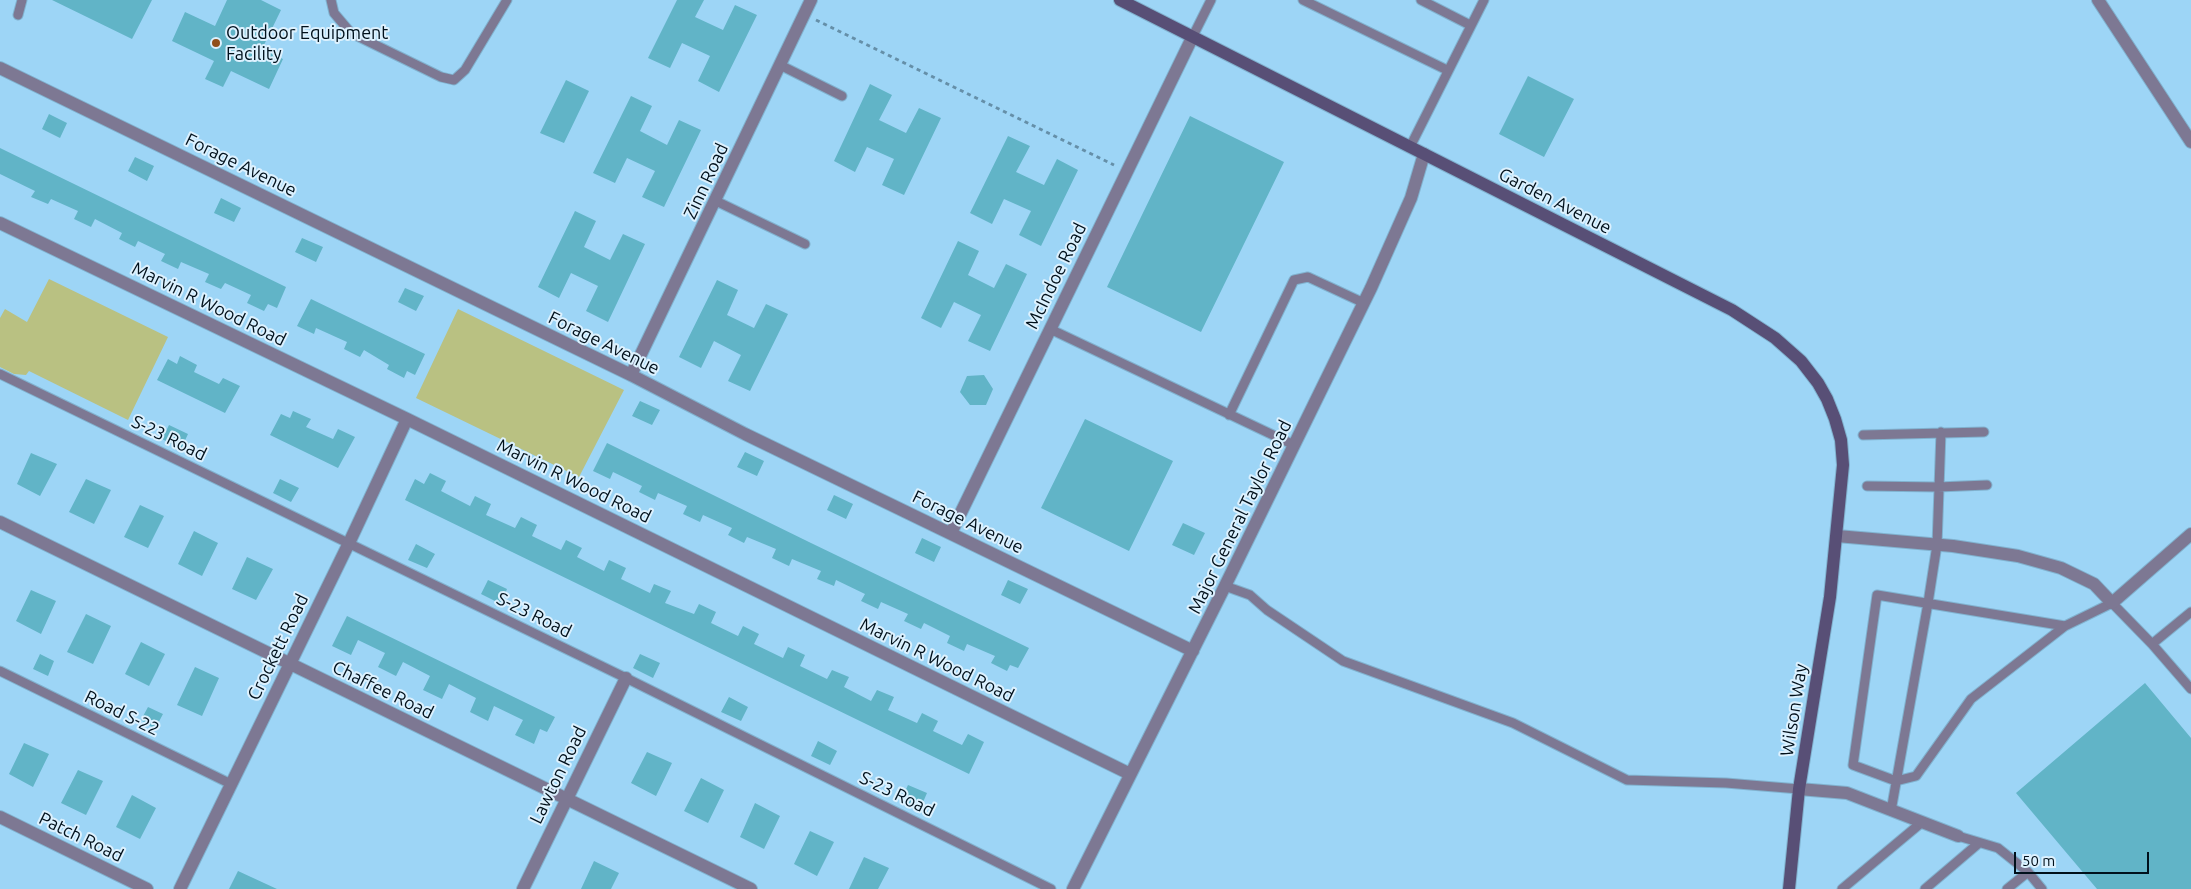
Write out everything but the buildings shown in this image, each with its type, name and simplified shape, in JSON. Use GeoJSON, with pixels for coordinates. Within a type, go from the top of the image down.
{"type":"FeatureCollection","features":[{"type":"Feature","properties":{"kind":"street","name":"Zinn Road"},"geometry":{"type":"LineString","coordinates":[[631,375],[811,0]]}},
{"type":"Feature","properties":{"kind":"street","name":"Garden Avenue"},"geometry":{"type":"LineString","coordinates":[[1120,0],[1732,310],[1775,338],[1801,361],[1827,399],[1841,440],[1843,465],[1837,536]]}},
{"type":"Feature","properties":{"kind":"street"},"geometry":{"type":"LineString","coordinates":[[2098,0],[2191,142]]}},
{"type":"Feature","properties":{"kind":"street","name":"McIndoe Road"},"geometry":{"type":"LineString","coordinates":[[951,533],[1193,36]]}},
{"type":"Feature","properties":{"kind":"street","name":"Forage Avenue"},"geometry":{"type":"LineString","coordinates":[[0,68],[631,375],[745,434],[1193,651]]}},
{"type":"Feature","properties":{"kind":"street","name":"Major General Taylor Road"},"geometry":{"type":"LineString","coordinates":[[1074,889],[1130,774],[1226,586],[1364,303],[1410,198],[1424,154]]}},
{"type":"Feature","properties":{"kind":"street","name":"Marvin R Wood Road"},"geometry":{"type":"LineString","coordinates":[[0,223],[407,419],[1130,774]]}},
{"type":"Feature","properties":{"kind":"street","name":"Crockett Road"},"geometry":{"type":"LineString","coordinates":[[180,889],[349,543],[407,419]]}},
{"type":"Feature","properties":{"kind":"street","name":"Chaffee Road"},"geometry":{"type":"LineString","coordinates":[[0,522],[751,889]]}},
{"type":"Feature","properties":{"kind":"street"},"geometry":{"type":"LineString","coordinates":[[1837,536],[1937,545],[2018,556],[2061,568],[2094,584],[2112,603],[2191,534]]}},
{"type":"Feature","properties":{"kind":"street","name":"Wilson Way"},"geometry":{"type":"LineString","coordinates":[[1789,889],[1799,789],[1830,597],[1837,536]]}},
{"type":"Feature","properties":{"kind":"street","name":"Lawton Road"},"geometry":{"type":"LineString","coordinates":[[522,889],[626,678]]}},
{"type":"Feature","properties":{"kind":"street"},"geometry":{"type":"LineString","coordinates":[[1799,789],[1847,793],[1958,836]]}},
{"type":"Feature","properties":{"kind":"street","name":"Patch Road"},"geometry":{"type":"LineString","coordinates":[[0,817],[148,889]]}},
{"type":"Feature","properties":{"kind":"lane"},"geometry":{"type":"LineString","coordinates":[[18,15],[22,0]]}},
{"type":"Feature","properties":{"kind":"lane"},"geometry":{"type":"LineString","coordinates":[[331,0],[334,13],[351,33],[441,77],[454,80],[465,70],[507,0]]}},
{"type":"Feature","properties":{"kind":"lane"},"geometry":{"type":"LineString","coordinates":[[1193,36],[1211,0]]}},
{"type":"Feature","properties":{"kind":"lane"},"geometry":{"type":"LineString","coordinates":[[1303,0],[1447,70]]}},
{"type":"Feature","properties":{"kind":"lane"},"geometry":{"type":"LineString","coordinates":[[1421,0],[1470,25]]}},
{"type":"Feature","properties":{"kind":"lane"},"geometry":{"type":"LineString","coordinates":[[1410,147],[1447,70],[1484,0]]}},
{"type":"Feature","properties":{"kind":"lane"},"geometry":{"type":"LineString","coordinates":[[780,65],[842,96]]}},
{"type":"Feature","properties":{"kind":"lane"},"geometry":{"type":"LineString","coordinates":[[716,201],[805,244]]}},
{"type":"Feature","properties":{"kind":"lane"},"geometry":{"type":"LineString","coordinates":[[1229,415],[1294,280],[1308,277],[1364,303]]}},
{"type":"Feature","properties":{"kind":"lane"},"geometry":{"type":"LineString","coordinates":[[1050,330],[1294,445]]}},
{"type":"Feature","properties":{"kind":"lane","name":"S-23 Road"},"geometry":{"type":"LineString","coordinates":[[0,374],[626,678],[1051,889]]}},
{"type":"Feature","properties":{"kind":"lane"},"geometry":{"type":"LineString","coordinates":[[1891,810],[1937,545],[1941,432]]}},
{"type":"Feature","properties":{"kind":"lane"},"geometry":{"type":"LineString","coordinates":[[1863,435],[1984,432]]}},
{"type":"Feature","properties":{"kind":"lane"},"geometry":{"type":"LineString","coordinates":[[1867,486],[1938,488],[1988,484]]}},
{"type":"Feature","properties":{"kind":"lane"},"geometry":{"type":"LineString","coordinates":[[1226,586],[1250,595],[1267,610],[1343,661],[1513,724],[1627,780],[1726,783],[1799,789]]}},
{"type":"Feature","properties":{"kind":"lane"},"geometry":{"type":"LineString","coordinates":[[2066,626],[1877,595],[1853,765],[1896,781],[1916,776],[1972,699],[2066,626],[2112,603],[2152,644],[2191,689]]}},
{"type":"Feature","properties":{"kind":"lane"},"geometry":{"type":"LineString","coordinates":[[2152,644],[2191,612]]}},
{"type":"Feature","properties":{"kind":"lane","name":"Road S-22"},"geometry":{"type":"LineString","coordinates":[[0,671],[230,784]]}},
{"type":"Feature","properties":{"kind":"lane"},"geometry":{"type":"LineString","coordinates":[[1842,889],[1921,823]]}},
{"type":"Feature","properties":{"kind":"lane"},"geometry":{"type":"LineString","coordinates":[[1958,836],[1998,848],[2028,872],[2042,889]]}},
{"type":"Feature","properties":{"kind":"lane"},"geometry":{"type":"LineString","coordinates":[[1925,889],[1979,843]]}},
{"type":"Feature","properties":{"kind":"lane"},"geometry":{"type":"LineString","coordinates":[[2007,889],[2028,872]]}},
{"type":"Feature","properties":{"kind":"path"},"geometry":{"type":"LineString","coordinates":[[804,14],[1126,171]]}},
{"type":"Feature","properties":{"kind":"green space"},"geometry":{"type":"Polygon","coordinates":[[[49,279],[168,337],[128,420],[29,371],[26,375],[14,374],[0,367],[0,318],[5,309],[27,322],[49,279]]]}},
{"type":"Feature","properties":{"kind":"green space"},"geometry":{"type":"Polygon","coordinates":[[[458,309],[624,390],[579,477],[416,398],[458,309]]]}},
{"type":"Feature","properties":{"kind":"place","name":"Outdoor Equipment Facility"},"geometry":{"type":"Point","coordinates":[216,43]}}]}
